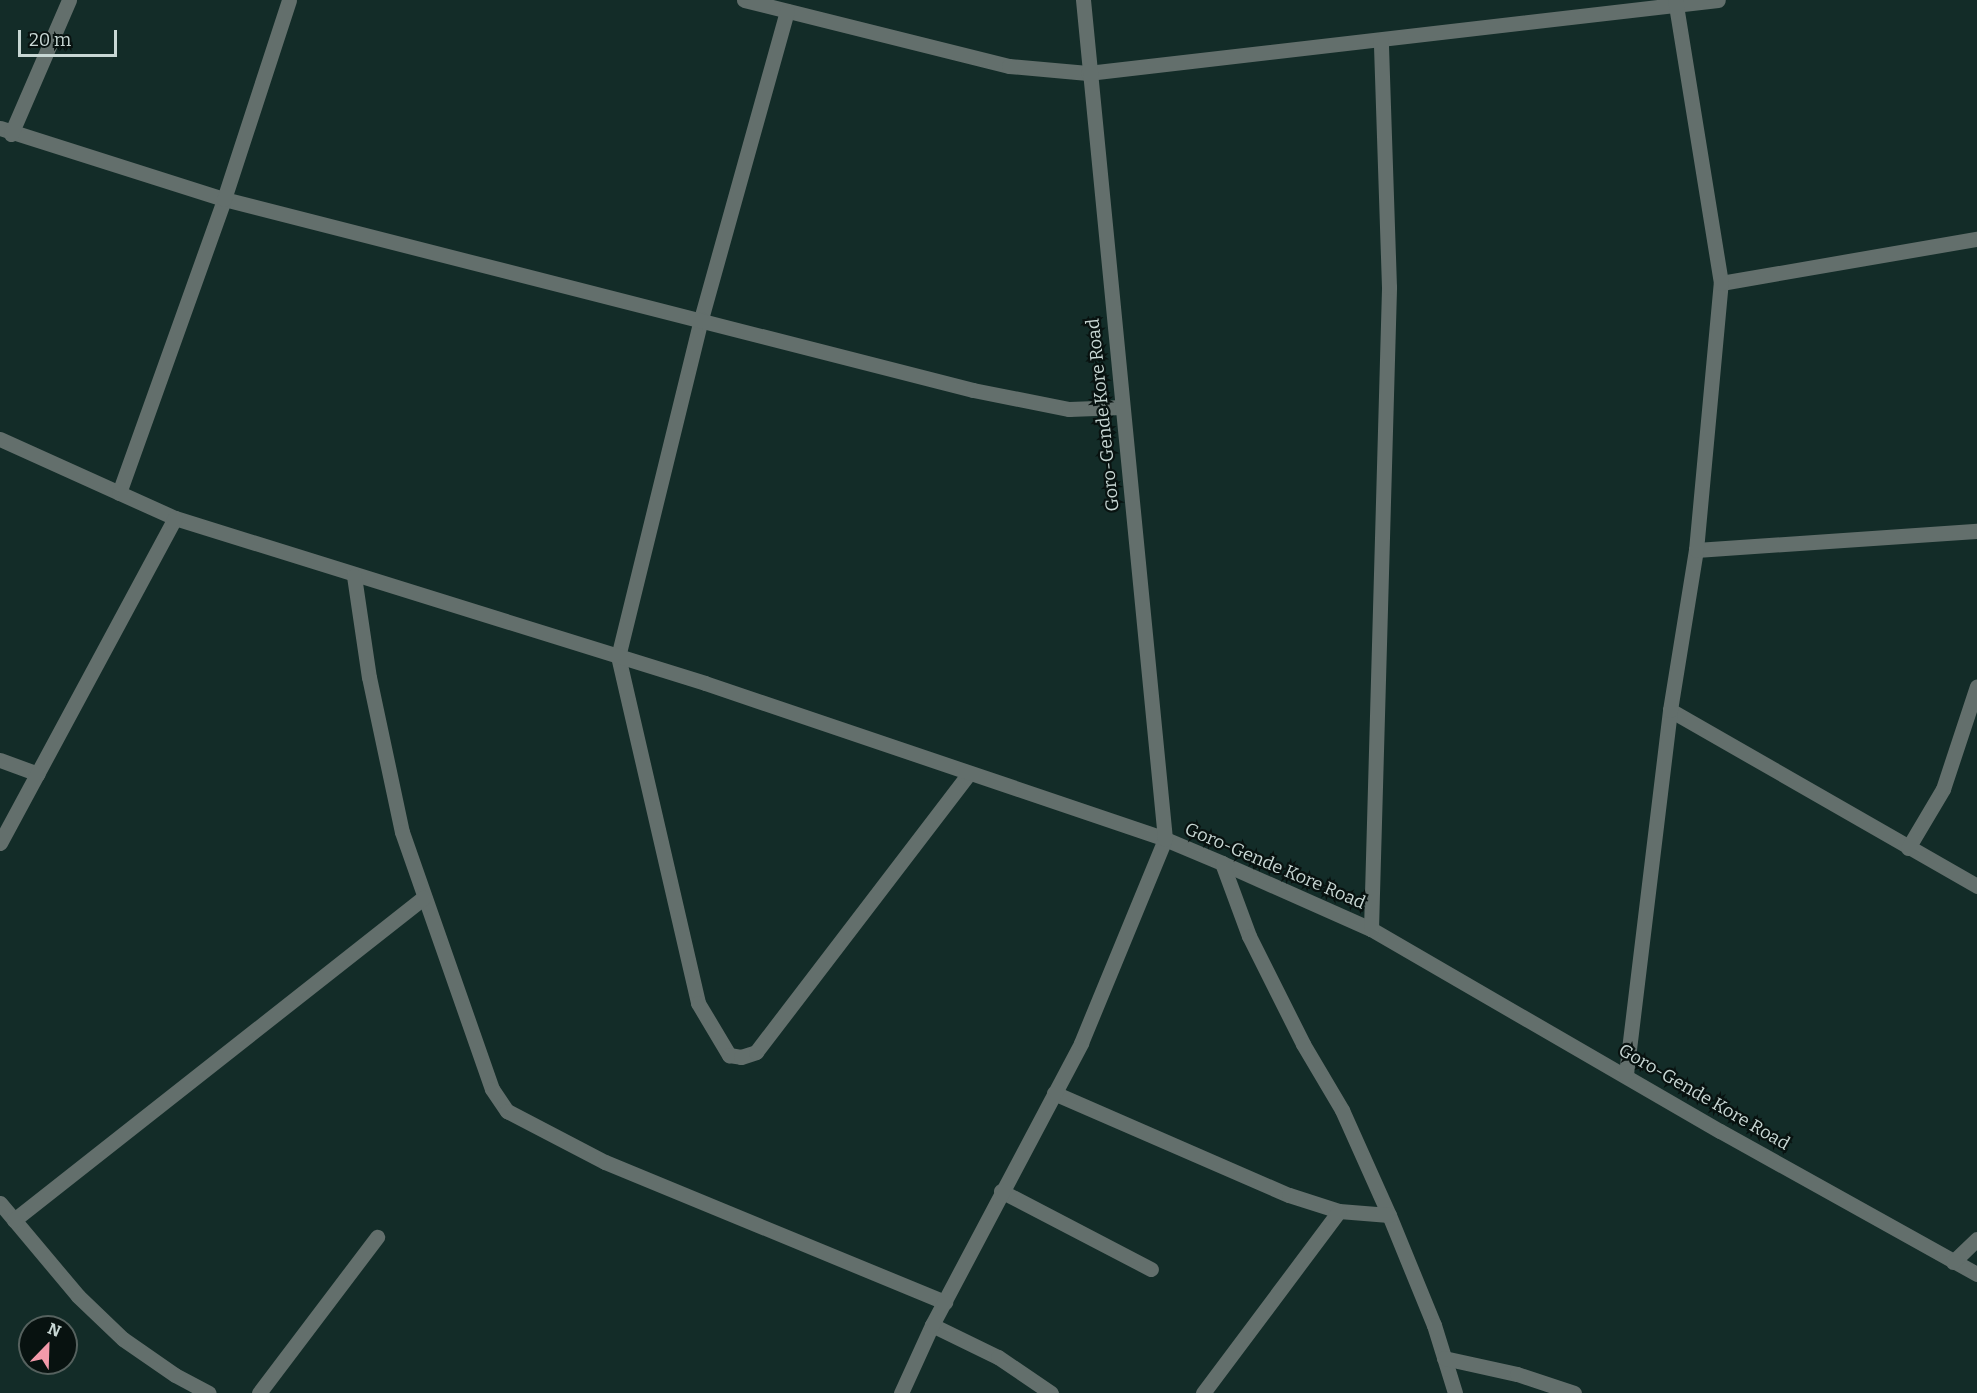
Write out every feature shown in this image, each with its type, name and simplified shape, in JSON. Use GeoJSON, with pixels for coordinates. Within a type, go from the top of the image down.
{"type":"FeatureCollection","features":[{"type":"Feature","properties":{"kind":"street"},"geometry":{"type":"LineString","coordinates":[[69,0],[5,131],[224,199],[455,261],[701,319],[1035,404],[1070,409],[1122,407]]}},
{"type":"Feature","properties":{"kind":"street"},"geometry":{"type":"LineString","coordinates":[[119,493],[224,199],[289,0]]}},
{"type":"Feature","properties":{"kind":"street"},"geometry":{"type":"LineString","coordinates":[[744,0],[1009,66],[1088,73],[1381,40],[1675,2],[1718,0]]}},
{"type":"Feature","properties":{"kind":"street","name":"Goro-Gende Kore Road"},"geometry":{"type":"LineString","coordinates":[[1083,0],[1088,73],[1164,839],[1371,928],[1626,1074],[1720,1131],[1977,1274]]}},
{"type":"Feature","properties":{"kind":"street"},"geometry":{"type":"LineString","coordinates":[[1626,1074],[1670,710],[1696,550],[1721,283],[1675,2]]}},
{"type":"Feature","properties":{"kind":"street"},"geometry":{"type":"LineString","coordinates":[[787,10],[701,319],[618,656],[698,1002],[729,1055],[741,1057],[756,1053],[969,774]]}},
{"type":"Feature","properties":{"kind":"street"},"geometry":{"type":"LineString","coordinates":[[1371,928],[1389,287],[1381,40]]}},
{"type":"Feature","properties":{"kind":"street"},"geometry":{"type":"LineString","coordinates":[[1721,283],[1977,239]]}},
{"type":"Feature","properties":{"kind":"street"},"geometry":{"type":"LineString","coordinates":[[0,439],[175,518],[354,576],[618,656],[1164,839],[1081,1042],[932,1325],[901,1393]]}},
{"type":"Feature","properties":{"kind":"street"},"geometry":{"type":"LineString","coordinates":[[0,843],[175,518]]}},
{"type":"Feature","properties":{"kind":"street"},"geometry":{"type":"LineString","coordinates":[[1696,550],[1977,531]]}},
{"type":"Feature","properties":{"kind":"street"},"geometry":{"type":"LineString","coordinates":[[354,576],[369,677],[400,820],[423,898],[492,1089],[507,1111],[605,1162],[945,1302]]}},
{"type":"Feature","properties":{"kind":"street"},"geometry":{"type":"LineString","coordinates":[[1908,848],[1943,789],[1977,686]]}},
{"type":"Feature","properties":{"kind":"street"},"geometry":{"type":"LineString","coordinates":[[1670,710],[1977,886]]}},
{"type":"Feature","properties":{"kind":"street"},"geometry":{"type":"LineString","coordinates":[[0,760],[38,774]]}},
{"type":"Feature","properties":{"kind":"street"},"geometry":{"type":"LineString","coordinates":[[1222,863],[1250,936],[1303,1044],[1342,1110],[1389,1215],[1444,1358],[1455,1393]]}},
{"type":"Feature","properties":{"kind":"street"},"geometry":{"type":"LineString","coordinates":[[14,1220],[423,898]]}},
{"type":"Feature","properties":{"kind":"street"},"geometry":{"type":"LineString","coordinates":[[1054,1093],[1289,1195],[1339,1211],[1389,1215]]}},
{"type":"Feature","properties":{"kind":"street"},"geometry":{"type":"LineString","coordinates":[[1001,1191],[1151,1269]]}},
{"type":"Feature","properties":{"kind":"street"},"geometry":{"type":"LineString","coordinates":[[0,1203],[78,1296],[123,1339],[175,1375],[209,1393]]}},
{"type":"Feature","properties":{"kind":"street"},"geometry":{"type":"LineString","coordinates":[[1203,1393],[1339,1211]]}},
{"type":"Feature","properties":{"kind":"street"},"geometry":{"type":"LineString","coordinates":[[259,1393],[377,1238]]}},
{"type":"Feature","properties":{"kind":"street"},"geometry":{"type":"LineString","coordinates":[[1953,1262],[1977,1239]]}},
{"type":"Feature","properties":{"kind":"street"},"geometry":{"type":"LineString","coordinates":[[932,1325],[998,1357],[1051,1393]]}},
{"type":"Feature","properties":{"kind":"street"},"geometry":{"type":"LineString","coordinates":[[1444,1358],[1517,1374],[1574,1393]]}}]}
